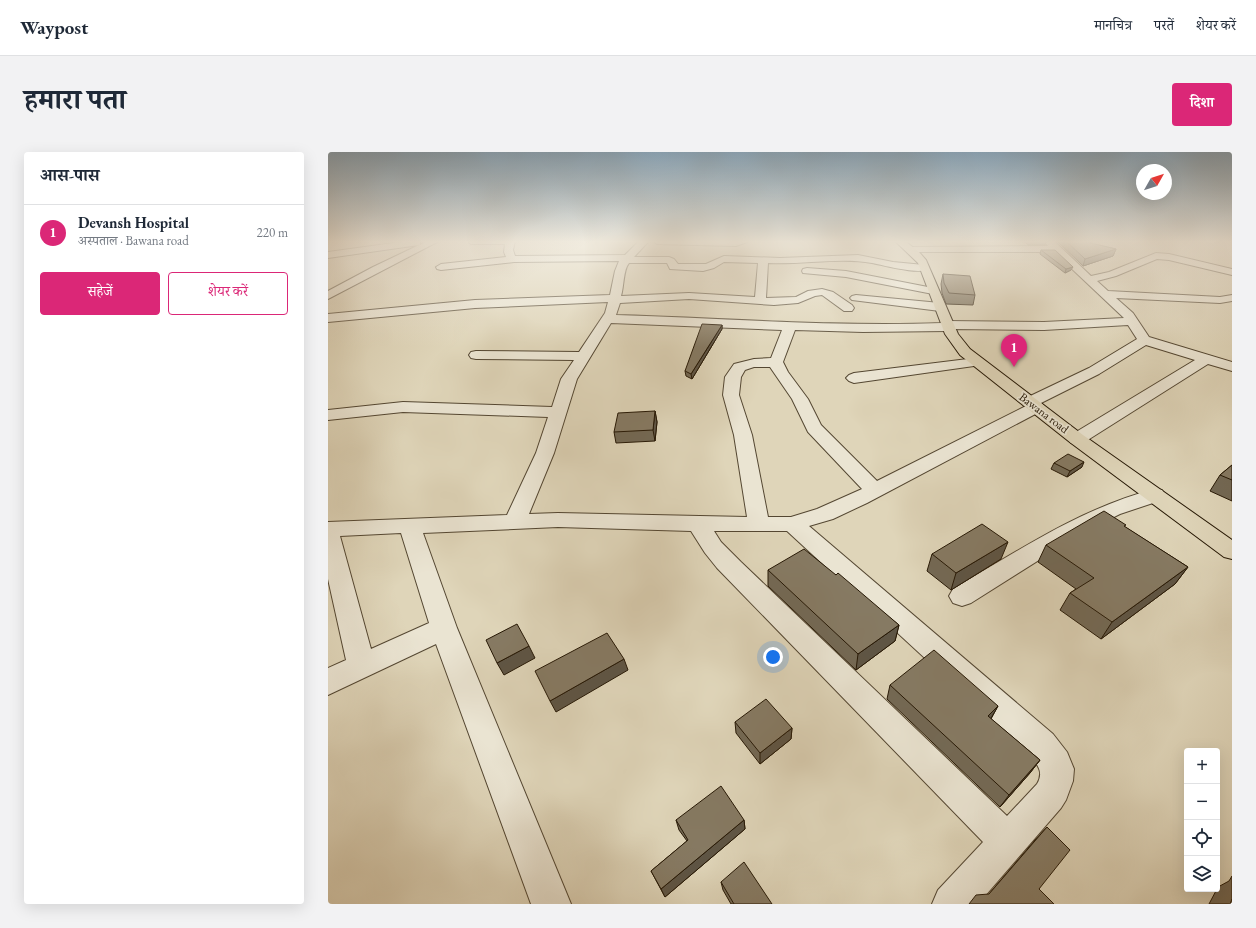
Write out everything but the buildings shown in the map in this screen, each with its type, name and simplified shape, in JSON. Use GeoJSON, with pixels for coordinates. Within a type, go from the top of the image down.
{"type":"FeatureCollection","features":[{"type":"Feature","properties":{"kind":"main road","name":"Bawana road"},"geometry":{"type":"LineString","coordinates":[[927,276],[948,326],[965,352],[976,362],[1034,404],[1077,439],[1232,551]]}},
{"type":"Feature","properties":{"kind":"street"},"geometry":{"type":"LineString","coordinates":[[328,296],[363,276]]}},
{"type":"Feature","properties":{"kind":"street"},"geometry":{"type":"LineString","coordinates":[[514,521],[545,453],[569,379],[609,309],[619,284],[620,276]]}},
{"type":"Feature","properties":{"kind":"street"},"geometry":{"type":"LineString","coordinates":[[760,301],[762,276]]}},
{"type":"Feature","properties":{"kind":"street"},"geometry":{"type":"LineString","coordinates":[[856,276],[933,291]]}},
{"type":"Feature","properties":{"kind":"street"},"geometry":{"type":"LineString","coordinates":[[1090,278],[1100,276]]}},
{"type":"Feature","properties":{"kind":"street"},"geometry":{"type":"LineString","coordinates":[[1090,278],[1133,321],[1144,340],[1232,367]]}},
{"type":"Feature","properties":{"kind":"street"},"geometry":{"type":"LineString","coordinates":[[822,328],[825,318],[840,312],[855,303],[856,298],[852,289],[857,281],[869,279]]}},
{"type":"Feature","properties":{"kind":"street"},"geometry":{"type":"LineString","coordinates":[[609,309],[689,296],[760,301],[793,300],[803,298],[812,293],[822,292],[830,294],[840,312]]}},
{"type":"Feature","properties":{"kind":"street"},"geometry":{"type":"LineString","coordinates":[[1106,294],[1220,300],[1232,298]]}},
{"type":"Feature","properties":{"kind":"street"},"geometry":{"type":"LineString","coordinates":[[856,298],[940,307]]}},
{"type":"Feature","properties":{"kind":"street"},"geometry":{"type":"LineString","coordinates":[[328,318],[474,304],[609,309],[685,320],[822,328],[1044,326],[1133,321]]}},
{"type":"Feature","properties":{"kind":"street"},"geometry":{"type":"LineString","coordinates":[[790,327],[776,362],[778,369],[800,400],[807,418],[814,428],[875,490]]}},
{"type":"Feature","properties":{"kind":"street"},"geometry":{"type":"LineString","coordinates":[[362,666],[333,532],[409,525],[558,520],[759,525],[792,524],[825,514],[875,490],[1094,371],[1144,340]]}},
{"type":"Feature","properties":{"kind":"street"},"geometry":{"type":"LineString","coordinates":[[476,355],[583,356]]}},
{"type":"Feature","properties":{"kind":"street"},"geometry":{"type":"LineString","coordinates":[[1077,439],[1207,359]]}},
{"type":"Feature","properties":{"kind":"street"},"geometry":{"type":"LineString","coordinates":[[759,525],[743,435],[733,406],[733,377],[739,368],[754,363],[776,362]]}},
{"type":"Feature","properties":{"kind":"street"},"geometry":{"type":"LineString","coordinates":[[854,378],[976,362]]}},
{"type":"Feature","properties":{"kind":"street"},"geometry":{"type":"LineString","coordinates":[[328,415],[403,407],[558,412]]}},
{"type":"Feature","properties":{"kind":"street"},"geometry":{"type":"LineString","coordinates":[[962,596],[1074,528],[1113,509],[1155,495]]}},
{"type":"Feature","properties":{"kind":"street"},"geometry":{"type":"LineString","coordinates":[[699,523],[703,534],[713,548],[1008,842]]}},
{"type":"Feature","properties":{"kind":"street"},"geometry":{"type":"LineString","coordinates":[[792,524],[1042,745],[1053,758],[1058,773],[1056,786],[1049,796],[952,904]]}},
{"type":"Feature","properties":{"kind":"street"},"geometry":{"type":"LineString","coordinates":[[409,525],[444,628],[551,904]]}},
{"type":"Feature","properties":{"kind":"street"},"geometry":{"type":"LineString","coordinates":[[328,682],[444,628]]}},
{"type":"Feature","properties":{"kind":"place","name":"Devansh Hospital"},"geometry":{"type":"Point","coordinates":[1014,367]}}]}
